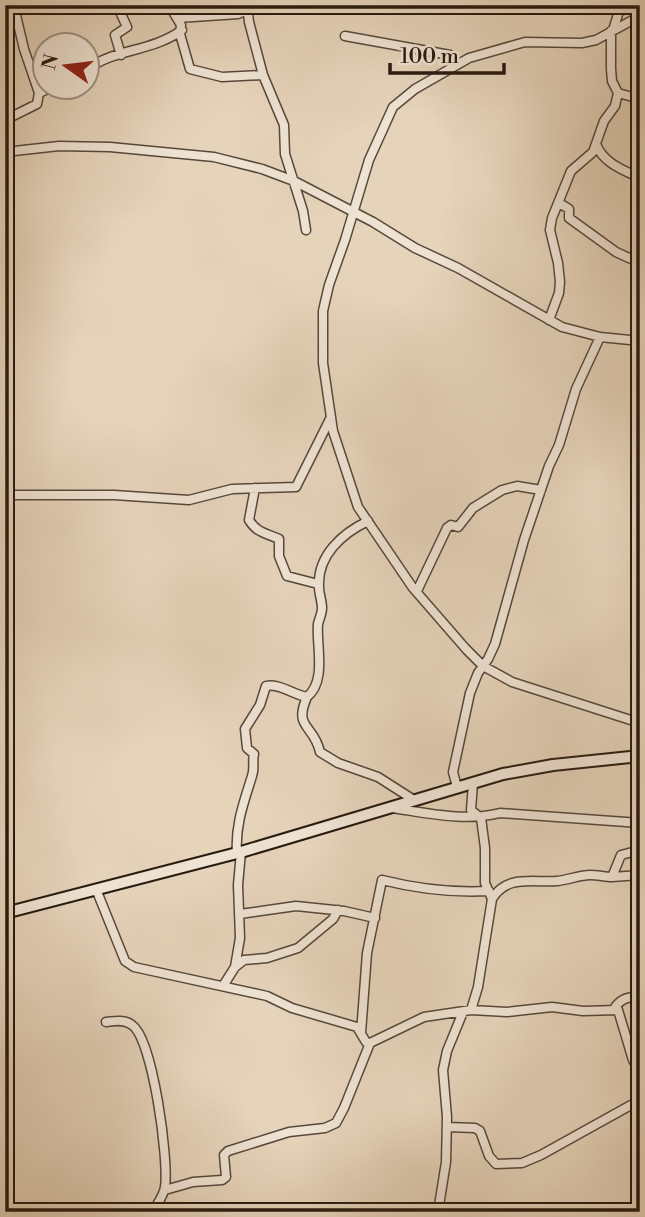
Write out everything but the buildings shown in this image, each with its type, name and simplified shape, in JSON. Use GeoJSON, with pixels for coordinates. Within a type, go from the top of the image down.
{"type":"FeatureCollection","features":[{"type":"Feature","properties":{"kind":"street"},"geometry":{"type":"LineString","coordinates":[[22,5],[15,11],[32,72]]}},
{"type":"Feature","properties":{"kind":"street"},"geometry":{"type":"LineString","coordinates":[[117,5],[127,27],[115,35],[121,55]]}},
{"type":"Feature","properties":{"kind":"street"},"geometry":{"type":"LineString","coordinates":[[169,5],[178,18],[182,30],[182,44],[193,70],[222,77],[263,75]]}},
{"type":"Feature","properties":{"kind":"street"},"geometry":{"type":"LineString","coordinates":[[550,320],[560,282],[550,230],[552,218],[571,171],[593,152],[604,121],[615,106],[618,93],[612,81],[612,31],[621,5]]}},
{"type":"Feature","properties":{"kind":"street"},"geometry":{"type":"LineString","coordinates":[[178,18],[238,14],[248,8],[263,75],[284,125],[285,154],[306,230]]}},
{"type":"Feature","properties":{"kind":"street"},"geometry":{"type":"LineString","coordinates":[[640,16],[596,40],[572,45],[544,41],[525,42],[478,55],[455,65],[404,96],[393,107],[372,150],[323,311],[323,363],[333,431],[345,469],[358,507],[416,592],[483,666],[512,682],[640,723]]}},
{"type":"Feature","properties":{"kind":"street"},"geometry":{"type":"LineString","coordinates":[[102,62],[166,41],[182,30]]}},
{"type":"Feature","properties":{"kind":"street"},"geometry":{"type":"LineString","coordinates":[[345,36],[440,52],[450,55],[455,65]]}},
{"type":"Feature","properties":{"kind":"street"},"geometry":{"type":"LineString","coordinates":[[618,93],[640,99]]}},
{"type":"Feature","properties":{"kind":"street"},"geometry":{"type":"LineString","coordinates":[[5,120],[37,102]]}},
{"type":"Feature","properties":{"kind":"street"},"geometry":{"type":"LineString","coordinates":[[596,144],[608,162],[640,178]]}},
{"type":"Feature","properties":{"kind":"street"},"geometry":{"type":"LineString","coordinates":[[5,152],[59,146],[167,152],[236,162],[294,181],[373,222],[415,248],[577,332],[600,338],[640,341]]}},
{"type":"Feature","properties":{"kind":"street"},"geometry":{"type":"LineString","coordinates":[[559,203],[569,209],[569,218],[616,252],[640,263]]}},
{"type":"Feature","properties":{"kind":"street"},"geometry":{"type":"LineString","coordinates":[[457,787],[453,772],[470,692],[495,643],[541,490],[559,445],[576,388],[600,338]]}},
{"type":"Feature","properties":{"kind":"street"},"geometry":{"type":"LineString","coordinates":[[5,495],[114,495],[189,500],[232,489],[296,487],[331,417]]}},
{"type":"Feature","properties":{"kind":"street"},"geometry":{"type":"LineString","coordinates":[[416,592],[447,528],[452,525],[458,527],[473,508],[502,490],[517,486],[541,490]]}},
{"type":"Feature","properties":{"kind":"street"},"geometry":{"type":"LineString","coordinates":[[256,488],[249,520],[263,534],[279,539],[279,555],[287,576],[318,584]]}},
{"type":"Feature","properties":{"kind":"street"},"geometry":{"type":"LineString","coordinates":[[368,521],[341,536],[322,569],[318,584],[322,607],[318,630],[321,658],[315,686],[307,696],[301,717],[317,739],[320,752],[338,763],[377,777],[414,800]]}},
{"type":"Feature","properties":{"kind":"street"},"geometry":{"type":"LineString","coordinates":[[235,967],[240,939],[237,825],[253,773],[254,754],[247,748],[246,727],[260,705],[266,686],[272,685],[307,696]]}},
{"type":"Feature","properties":{"kind":"street"},"geometry":{"type":"LineString","coordinates":[[5,913],[239,853],[473,783],[553,765],[640,756]]}},
{"type":"Feature","properties":{"kind":"street"},"geometry":{"type":"LineString","coordinates":[[438,1212],[444,1186],[447,1127],[443,1070],[447,1051],[478,987],[490,895],[485,883],[485,848],[481,818],[471,810],[473,783]]}},
{"type":"Feature","properties":{"kind":"street"},"geometry":{"type":"LineString","coordinates":[[389,807],[481,818],[500,813],[640,823]]}},
{"type":"Feature","properties":{"kind":"street"},"geometry":{"type":"LineString","coordinates":[[612,877],[621,855],[640,850]]}},
{"type":"Feature","properties":{"kind":"street"},"geometry":{"type":"LineString","coordinates":[[361,1035],[367,953],[382,880],[417,888],[490,895],[509,884],[523,880],[556,881],[591,875],[612,877],[640,874]]}},
{"type":"Feature","properties":{"kind":"street"},"geometry":{"type":"LineString","coordinates":[[96,889],[125,961],[134,967],[267,996],[292,1008],[357,1027],[366,1042],[370,1043]]}},
{"type":"Feature","properties":{"kind":"street"},"geometry":{"type":"LineString","coordinates":[[240,914],[296,906],[338,910],[375,918]]}},
{"type":"Feature","properties":{"kind":"street"},"geometry":{"type":"LineString","coordinates":[[223,986],[235,967],[244,960],[267,958],[298,948],[333,919],[338,910]]}},
{"type":"Feature","properties":{"kind":"street"},"geometry":{"type":"LineString","coordinates":[[614,1010],[624,999],[640,997]]}},
{"type":"Feature","properties":{"kind":"street"},"geometry":{"type":"LineString","coordinates":[[165,1190],[194,1182],[222,1180],[226,1177],[224,1155],[228,1151],[289,1132],[325,1128],[336,1123],[370,1043],[424,1017],[467,1011],[507,1012],[552,1007],[583,1011],[618,1010],[633,1060],[640,1073]]}},
{"type":"Feature","properties":{"kind":"street"},"geometry":{"type":"LineString","coordinates":[[106,1022],[119,1020],[133,1025],[145,1043],[157,1095],[166,1162],[165,1190],[153,1212]]}},
{"type":"Feature","properties":{"kind":"street"},"geometry":{"type":"LineString","coordinates":[[447,1127],[475,1128],[480,1131],[489,1156],[496,1164],[522,1163],[559,1146],[640,1100]]}}]}
